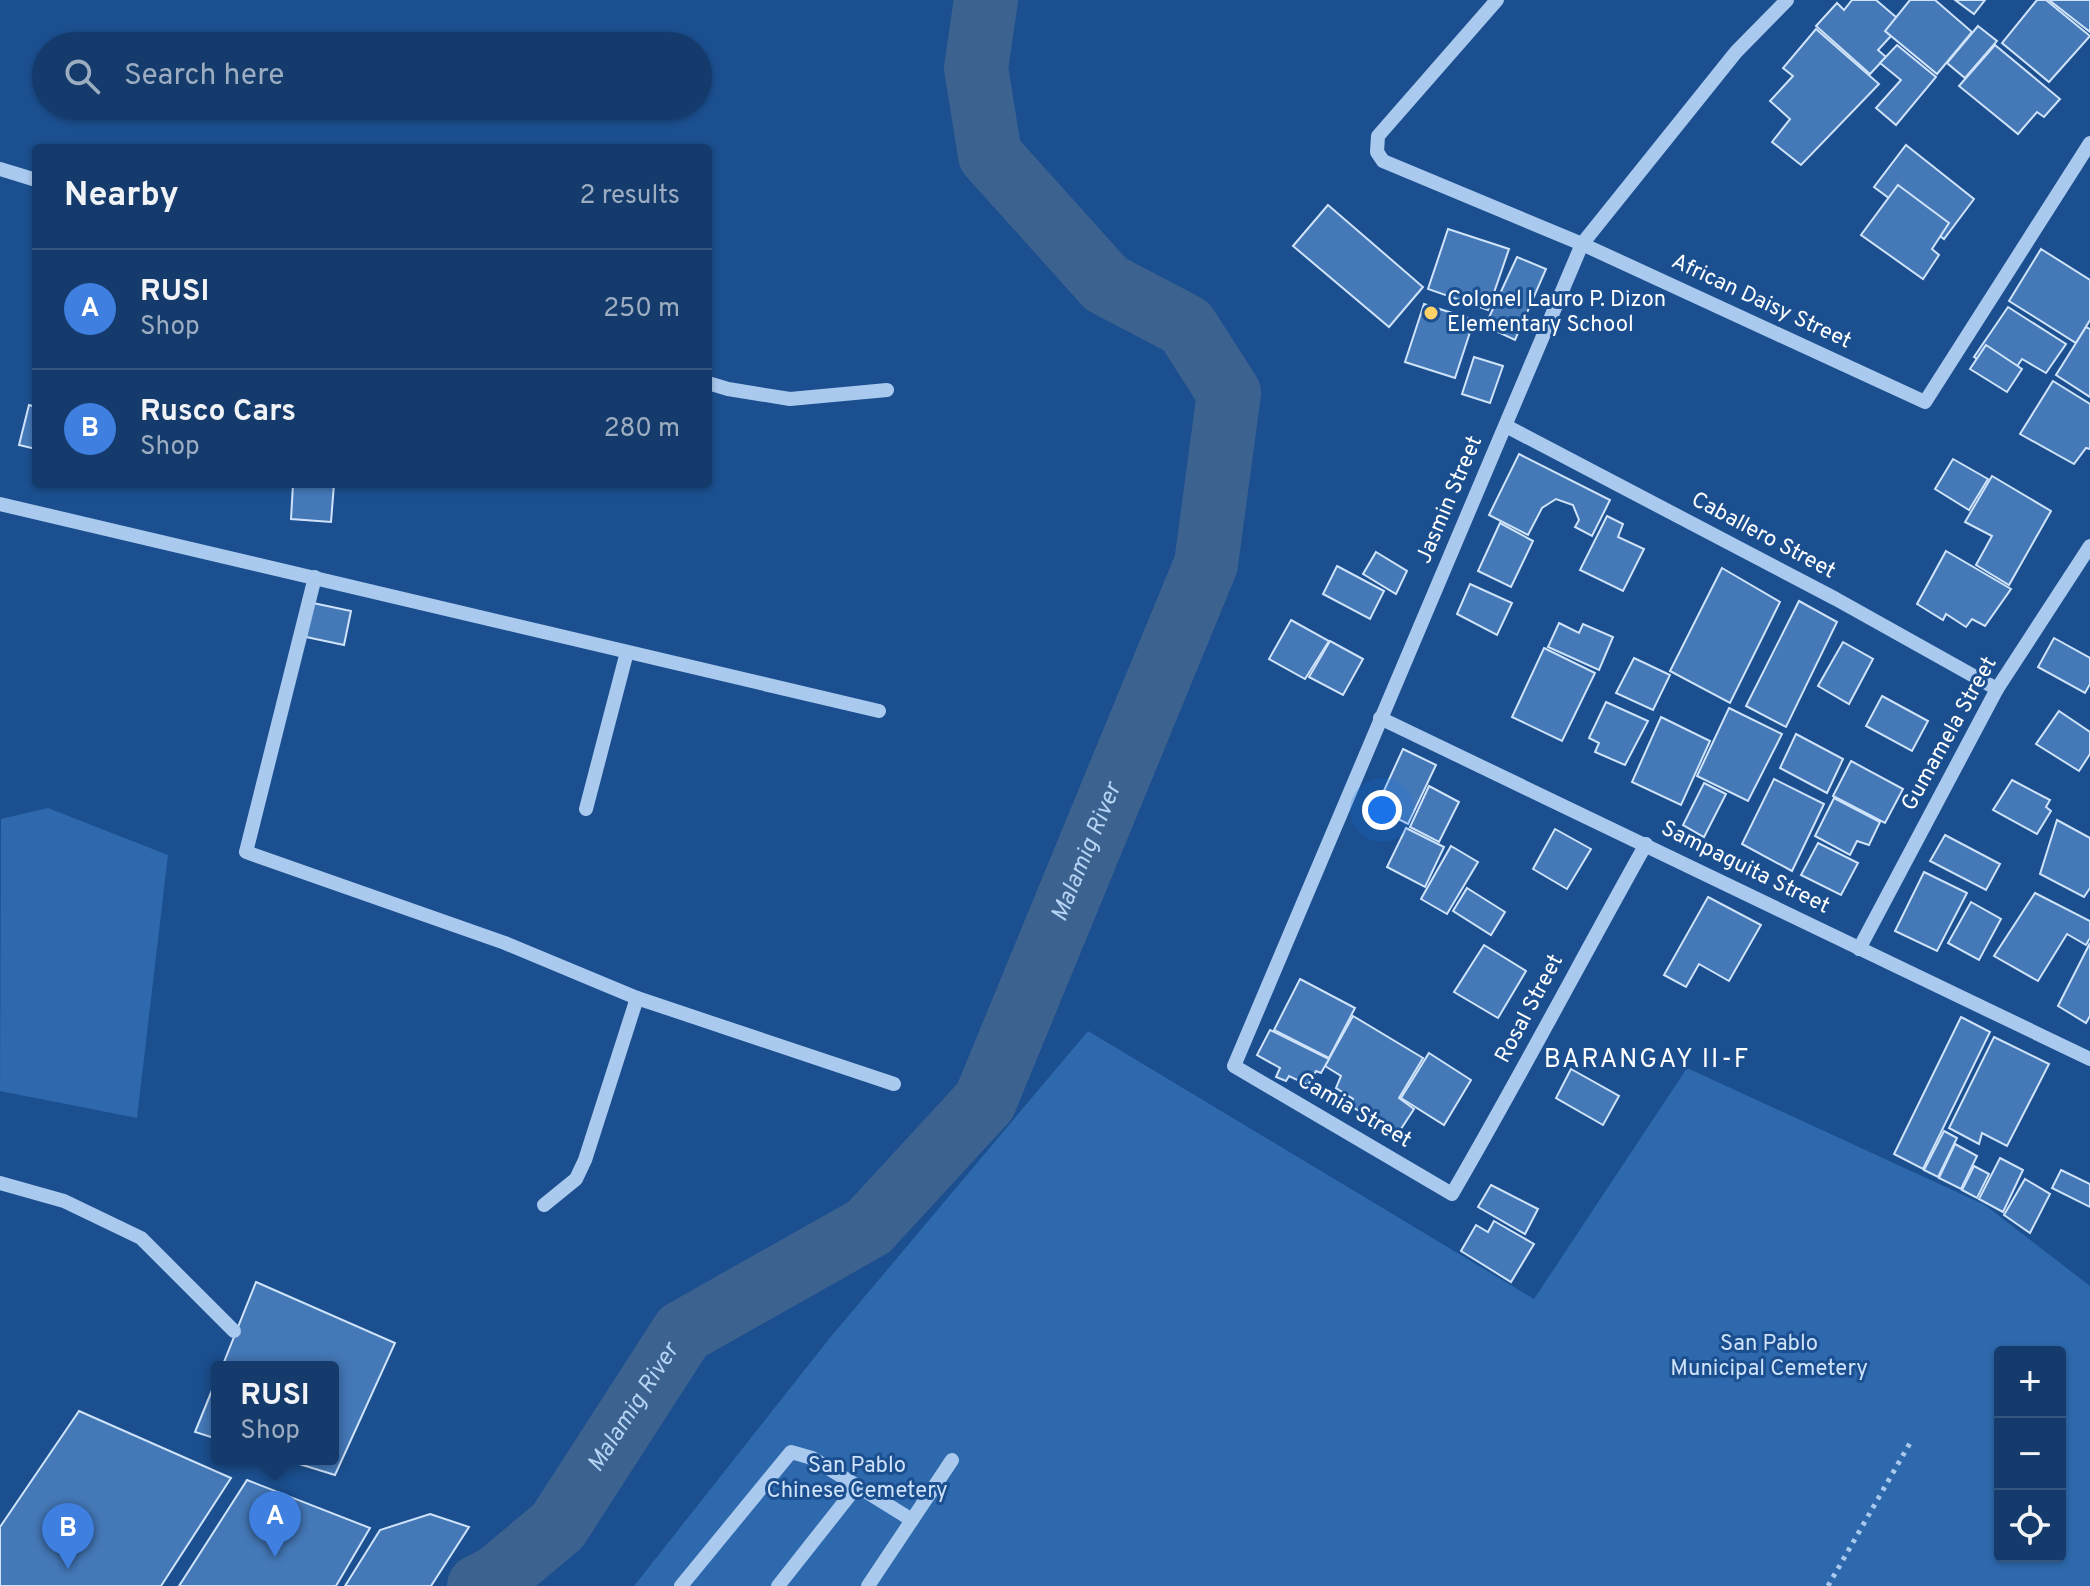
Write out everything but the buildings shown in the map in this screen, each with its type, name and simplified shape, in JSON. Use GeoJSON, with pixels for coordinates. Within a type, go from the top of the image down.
{"type":"FeatureCollection","features":[{"type":"Feature","properties":{"kind":"street","name":"African Daisy Street"},"geometry":{"type":"LineString","coordinates":[[1497,0],[1378,136],[1377,152],[1383,161],[1582,244],[1925,402],[2090,143]]}},
{"type":"Feature","properties":{"kind":"street","name":"Jasmin Street"},"geometry":{"type":"LineString","coordinates":[[1234,1066],[1582,244],[1736,52],[1787,0]]}},
{"type":"Feature","properties":{"kind":"street"},"geometry":{"type":"LineString","coordinates":[[0,169],[32,179]]}},
{"type":"Feature","properties":{"kind":"street"},"geometry":{"type":"LineString","coordinates":[[712,384],[790,399],[887,390]]}},
{"type":"Feature","properties":{"kind":"street","name":"Caballero Street"},"geometry":{"type":"LineString","coordinates":[[1506,426],[1836,599],[1997,689]]}},
{"type":"Feature","properties":{"kind":"street"},"geometry":{"type":"LineString","coordinates":[[0,504],[879,711]]}},
{"type":"Feature","properties":{"kind":"street","name":"Gumamela Street"},"geometry":{"type":"LineString","coordinates":[[1859,949],[1997,689],[2090,546]]}},
{"type":"Feature","properties":{"kind":"street"},"geometry":{"type":"LineString","coordinates":[[315,577],[246,852],[505,943],[637,998],[894,1084]]}},
{"type":"Feature","properties":{"kind":"street"},"geometry":{"type":"LineString","coordinates":[[586,809],[627,652]]}},
{"type":"Feature","properties":{"kind":"street","name":"Sampaguita Street"},"geometry":{"type":"LineString","coordinates":[[1380,718],[2090,1059]]}},
{"type":"Feature","properties":{"kind":"street","name":"Rosal Street"},"geometry":{"type":"LineString","coordinates":[[1452,1194],[1511,1093],[1566,986],[1646,844]]}},
{"type":"Feature","properties":{"kind":"street"},"geometry":{"type":"LineString","coordinates":[[544,1205],[576,1179],[585,1160],[637,998]]}},
{"type":"Feature","properties":{"kind":"street","name":"Camia Street"},"geometry":{"type":"LineString","coordinates":[[1234,1066],[1452,1194]]}},
{"type":"Feature","properties":{"kind":"street"},"geometry":{"type":"LineString","coordinates":[[0,1183],[64,1201],[141,1238],[234,1331]]}},
{"type":"Feature","properties":{"kind":"street"},"geometry":{"type":"LineString","coordinates":[[681,1586],[791,1452],[812,1458],[912,1520]]}},
{"type":"Feature","properties":{"kind":"street"},"geometry":{"type":"LineString","coordinates":[[868,1586],[952,1460]]}},
{"type":"Feature","properties":{"kind":"street"},"geometry":{"type":"LineString","coordinates":[[778,1586],[857,1486]]}},
{"type":"Feature","properties":{"kind":"path"},"geometry":{"type":"LineString","coordinates":[[1828,1586],[1910,1443]]}},
{"type":"Feature","properties":{"kind":"green space"},"geometry":{"type":"Polygon","coordinates":[[[48,808],[168,855],[137,1118],[0,1091],[1,819],[48,808]]]}},
{"type":"Feature","properties":{"kind":"green space","name":"San Pablo Municipal Cemetery"},"geometry":{"type":"Polygon","coordinates":[[[1088,1031],[1534,1299],[1687,1068],[1985,1205],[2090,1286],[2090,1586],[634,1586],[829,1339],[1088,1031]]]}},
{"type":"Feature","properties":{"kind":"waterway","name":"Malamig River"},"geometry":{"type":"LineString","coordinates":[[479,1586],[497,1577],[558,1526],[683,1332],[869,1227],[985,1101],[1206,564],[1229,393],[1186,326],[1106,284],[990,155],[976,68],[986,0]]}},
{"type":"Feature","properties":{"kind":"place","name":"Colonel Lauro P. Dizon Elementary School"},"geometry":{"type":"Point","coordinates":[1431,313]}},
{"type":"Feature","properties":{"kind":"place","name":"RUSI"},"geometry":{"type":"Point","coordinates":[275,1557]}},
{"type":"Feature","properties":{"kind":"place","name":"Rusco Cars"},"geometry":{"type":"Point","coordinates":[68,1569]}},
{"type":"Feature","properties":{"kind":"district","name":"BARANGAY II-F"},"geometry":{"type":"Point","coordinates":[1647,1060]}},
{"type":"Feature","properties":{"kind":"park label","name":"San Pablo Chinese Cemetery"},"geometry":{"type":"Point","coordinates":[857,1478]}}]}
